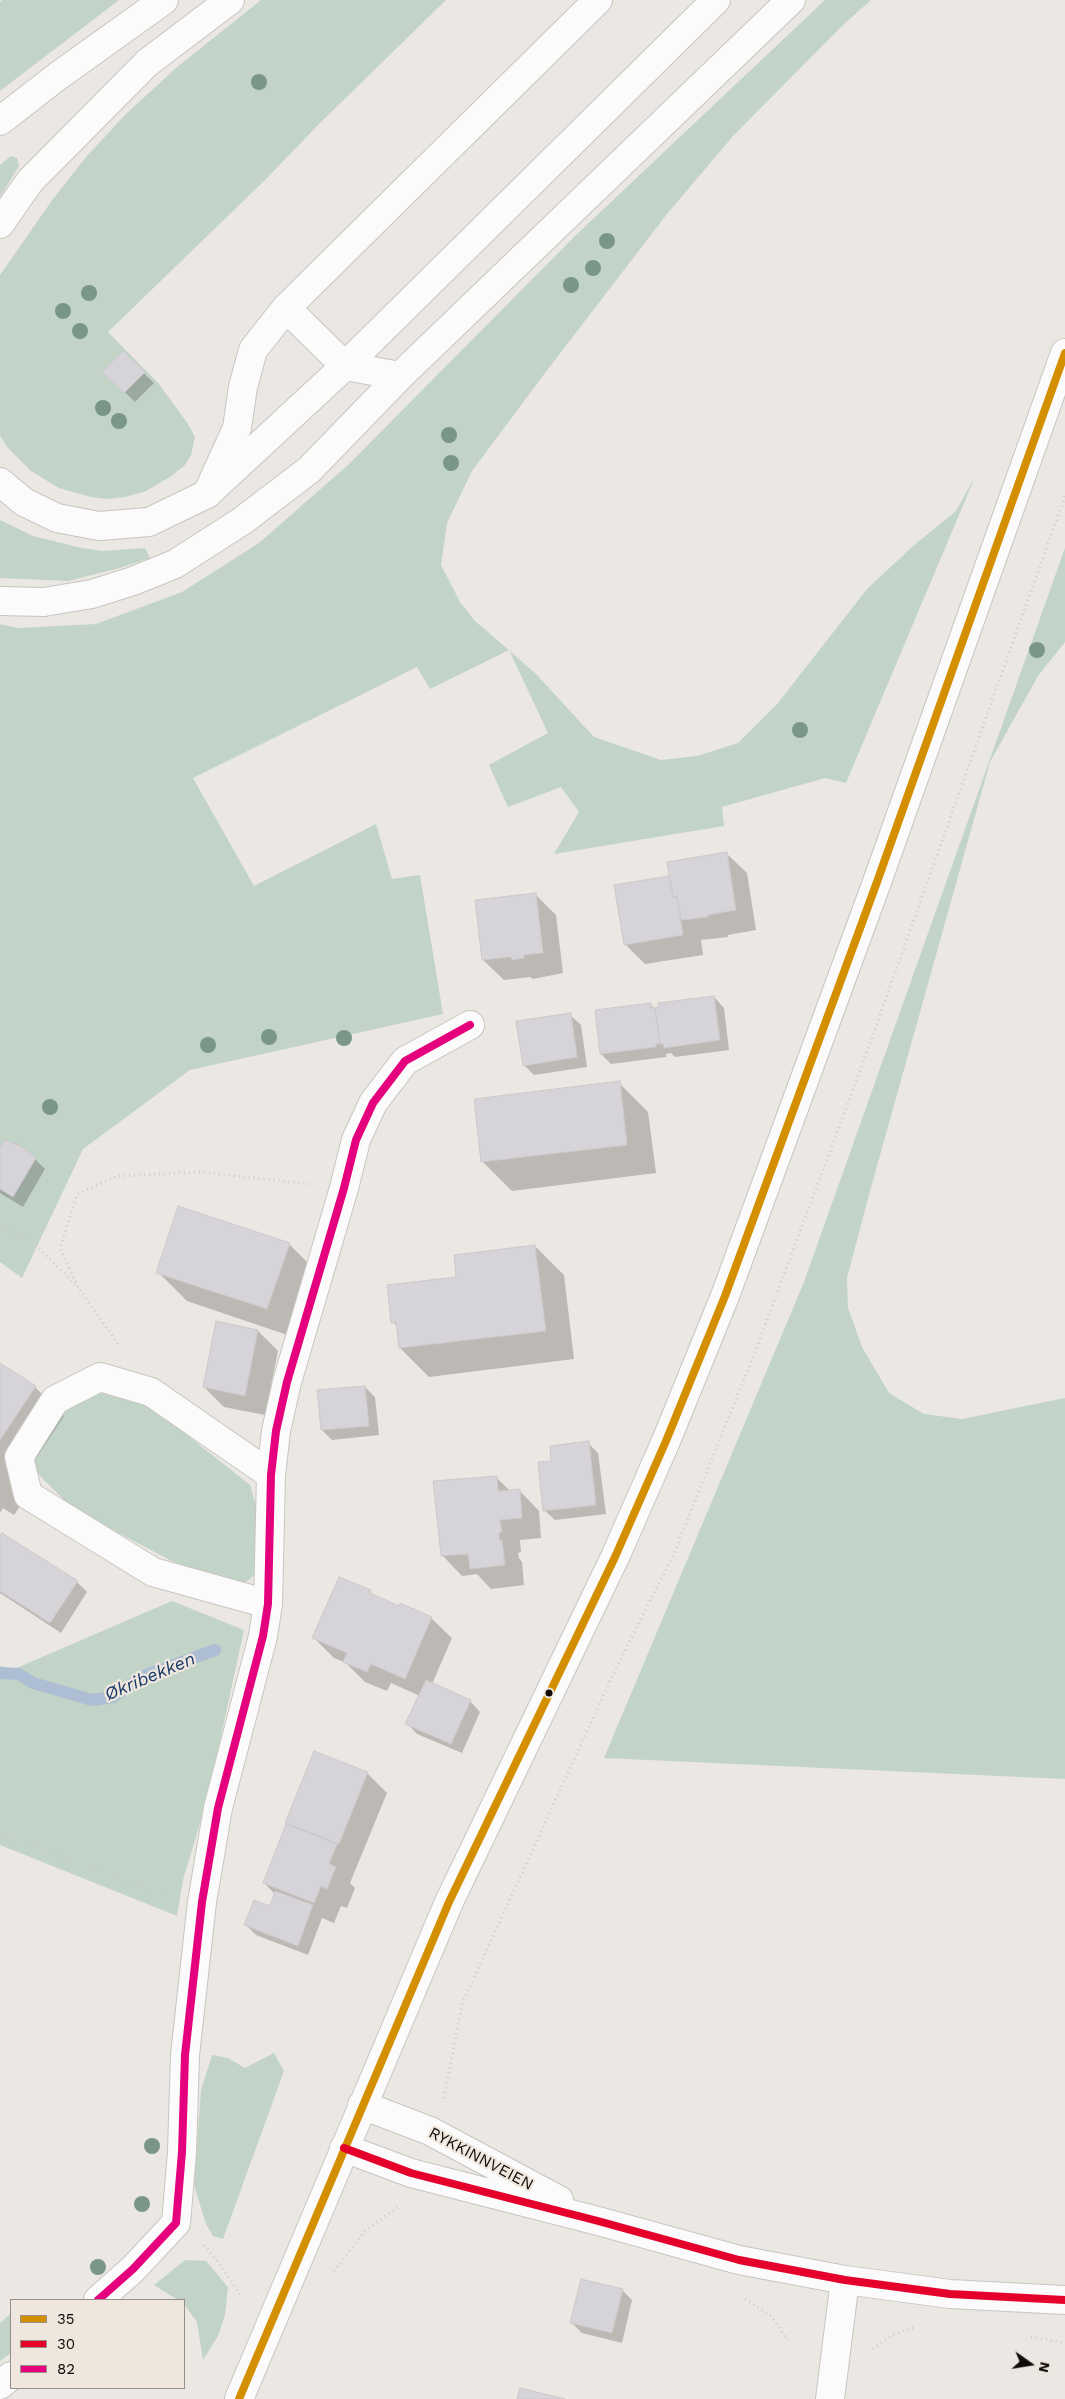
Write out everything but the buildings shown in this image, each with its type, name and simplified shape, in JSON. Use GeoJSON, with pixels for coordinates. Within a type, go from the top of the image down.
{"type":"FeatureCollection","features":[{"type":"Feature","properties":{"kind":"main road"},"geometry":{"type":"LineString","coordinates":[[0,121],[58,76],[164,0]]}},
{"type":"Feature","properties":{"kind":"main road"},"geometry":{"type":"LineString","coordinates":[[0,224],[30,181],[147,63],[230,0]]}},
{"type":"Feature","properties":{"kind":"main road"},"geometry":{"type":"LineString","coordinates":[[207,494],[238,428],[243,388],[253,350],[286,308],[598,0]]}},
{"type":"Feature","properties":{"kind":"main road"},"geometry":{"type":"LineString","coordinates":[[0,482],[24,502],[57,518],[99,526],[149,522],[207,494],[345,366],[716,0]]}},
{"type":"Feature","properties":{"kind":"main road"},"geometry":{"type":"LineString","coordinates":[[0,602],[44,602],[92,594],[133,581],[175,564],[242,521],[308,470],[400,376],[791,0]]}},
{"type":"Feature","properties":{"kind":"main road"},"geometry":{"type":"LineString","coordinates":[[286,308],[345,366],[400,376]]}},
{"type":"Feature","properties":{"kind":"main road"},"geometry":{"type":"LineString","coordinates":[[239,2399],[448,1902],[615,1557],[666,1441],[725,1296],[874,891],[1065,353]]}},
{"type":"Feature","properties":{"kind":"main road"},"geometry":{"type":"LineString","coordinates":[[99,2299],[133,2270],[176,2223],[182,2152],[185,2055],[202,1902],[218,1808],[263,1636],[268,1604],[271,1475],[276,1431],[287,1382],[344,1188],[356,1140],[373,1103],[405,1061],[470,1024]]}},
{"type":"Feature","properties":{"kind":"main road"},"geometry":{"type":"LineString","coordinates":[[268,1604],[153,1572],[28,1495],[19,1456],[54,1400],[100,1377],[152,1392],[271,1475]]}},
{"type":"Feature","properties":{"kind":"main road","name":"RYKKINNVEIEN"},"geometry":{"type":"LineString","coordinates":[[362,2105],[430,2131],[598,2220]]}},
{"type":"Feature","properties":{"kind":"main road","name":"RYKKINNVEIEN"},"geometry":{"type":"LineString","coordinates":[[344,2148],[411,2173],[598,2220],[739,2260],[845,2280],[950,2294],[1065,2300]]}},
{"type":"Feature","properties":{"kind":"main road"},"geometry":{"type":"LineString","coordinates":[[830,2399],[845,2280]]}},
{"type":"Feature","properties":{"kind":"main road"},"geometry":{"type":"LineString","coordinates":[[0,2385],[10,2377]]}},
{"type":"Feature","properties":{"kind":"path"},"geometry":{"type":"LineString","coordinates":[[152,1392],[78,1287],[60,1248],[77,1194],[118,1176],[200,1172],[344,1188]]}},
{"type":"Feature","properties":{"kind":"path"},"geometry":{"type":"LineString","coordinates":[[0,1227],[32,1242],[78,1287]]}},
{"type":"Feature","properties":{"kind":"path"},"geometry":{"type":"LineString","coordinates":[[0,1834],[161,1894],[202,1902]]}},
{"type":"Feature","properties":{"kind":"path"},"geometry":{"type":"LineString","coordinates":[[333,2273],[365,2231],[400,2206]]}},
{"type":"Feature","properties":{"kind":"path"},"geometry":{"type":"LineString","coordinates":[[176,2223],[202,2243],[220,2265],[241,2295],[240,2305]]}},
{"type":"Feature","properties":{"kind":"path"},"geometry":{"type":"LineString","coordinates":[[868,2352],[892,2335],[918,2326]]}},
{"type":"Feature","properties":{"kind":"path"},"geometry":{"type":"LineString","coordinates":[[1030,2336],[1065,2343]]}},
{"type":"Feature","properties":{"kind":"green space"},"geometry":{"type":"Polygon","coordinates":[[[2,0],[119,0],[0,91],[0,2],[2,0]]]}},
{"type":"Feature","properties":{"kind":"green space"},"geometry":{"type":"Polygon","coordinates":[[[261,0],[446,0],[320,123],[265,180],[108,332],[159,384],[188,424],[195,437],[191,455],[185,465],[170,477],[146,491],[125,497],[107,499],[91,497],[59,488],[31,471],[8,448],[0,436],[0,275],[53,199],[86,157],[126,114],[176,68],[261,0]]]}},
{"type":"Feature","properties":{"kind":"green space"},"geometry":{"type":"Polygon","coordinates":[[[825,0],[871,0],[843,25],[733,136],[667,214],[472,471],[447,523],[441,565],[460,602],[475,621],[509,650],[430,689],[417,667],[193,778],[254,886],[376,824],[392,879],[420,875],[443,1014],[190,1070],[83,1149],[22,1278],[0,1262],[0,624],[18,628],[96,624],[182,592],[259,543],[348,465],[576,235],[825,0]]]}},
{"type":"Feature","properties":{"kind":"green space"},"geometry":{"type":"Polygon","coordinates":[[[11,156],[17,158],[19,166],[0,197],[0,165],[11,156]]]}},
{"type":"Feature","properties":{"kind":"green space"},"geometry":{"type":"Polygon","coordinates":[[[975,477],[846,783],[825,778],[722,807],[724,826],[554,854],[579,812],[561,787],[508,807],[489,765],[548,733],[509,650],[536,674],[594,737],[661,760],[697,756],[738,743],[778,703],[867,589],[912,547],[956,511],[975,477]]]}},
{"type":"Feature","properties":{"kind":"green space"},"geometry":{"type":"Polygon","coordinates":[[[0,520],[33,536],[82,548],[103,551],[145,548],[150,558],[120,568],[68,581],[0,578],[0,520]]]}},
{"type":"Feature","properties":{"kind":"green space"},"geometry":{"type":"Polygon","coordinates":[[[1065,548],[1065,642],[1038,676],[990,762],[847,1278],[848,1308],[862,1347],[889,1393],[924,1414],[962,1419],[1065,1398],[1065,1779],[604,1758],[804,1282],[1065,548]]]}},
{"type":"Feature","properties":{"kind":"green space"},"geometry":{"type":"Polygon","coordinates":[[[98,1389],[143,1400],[250,1485],[260,1521],[260,1571],[243,1584],[185,1568],[73,1509],[32,1468],[40,1437],[68,1403],[98,1389]]]}},
{"type":"Feature","properties":{"kind":"green space"},"geometry":{"type":"Polygon","coordinates":[[[172,1601],[244,1630],[207,1800],[183,1880],[177,1916],[0,1845],[0,1666],[12,1670],[172,1601]]]}},
{"type":"Feature","properties":{"kind":"green space"},"geometry":{"type":"Polygon","coordinates":[[[274,2053],[284,2071],[223,2239],[213,2236],[206,2224],[194,2185],[201,2090],[212,2055],[228,2058],[245,2068],[274,2053]]]}},
{"type":"Feature","properties":{"kind":"green space"},"geometry":{"type":"Polygon","coordinates":[[[185,2260],[206,2261],[228,2287],[225,2315],[218,2336],[203,2360],[197,2322],[185,2305],[185,2299],[176,2299],[154,2285],[185,2260]]]}},
{"type":"Feature","properties":{"kind":"green space"},"geometry":{"type":"Polygon","coordinates":[[[10,2315],[10,2354],[0,2361],[0,2323],[10,2315]]]}},
{"type":"Feature","properties":{"kind":"waterway","name":"Økribekken"},"geometry":{"type":"LineString","coordinates":[[0,1673],[19,1674],[33,1683],[92,1700],[113,1697],[144,1676],[215,1650]]}},
{"type":"Feature","properties":{"kind":"transit line","name":"35"},"geometry":{"type":"LineString","coordinates":[[239,2399],[449,1902],[615,1557],[666,1441],[725,1296],[877,882],[1065,353]]}},
{"type":"Feature","properties":{"kind":"transit line","name":"82"},"geometry":{"type":"LineString","coordinates":[[99,2299],[133,2269],[176,2223],[182,2152],[185,2055],[202,1902],[218,1808],[263,1636],[268,1604],[271,1475],[276,1431],[287,1382],[344,1188],[356,1140],[373,1103],[405,1061],[470,1025]]}},
{"type":"Feature","properties":{"kind":"transit line","name":"30"},"geometry":{"type":"LineString","coordinates":[[344,2148],[411,2173],[598,2221],[739,2260],[845,2280],[950,2294],[1065,2300]]}}]}
